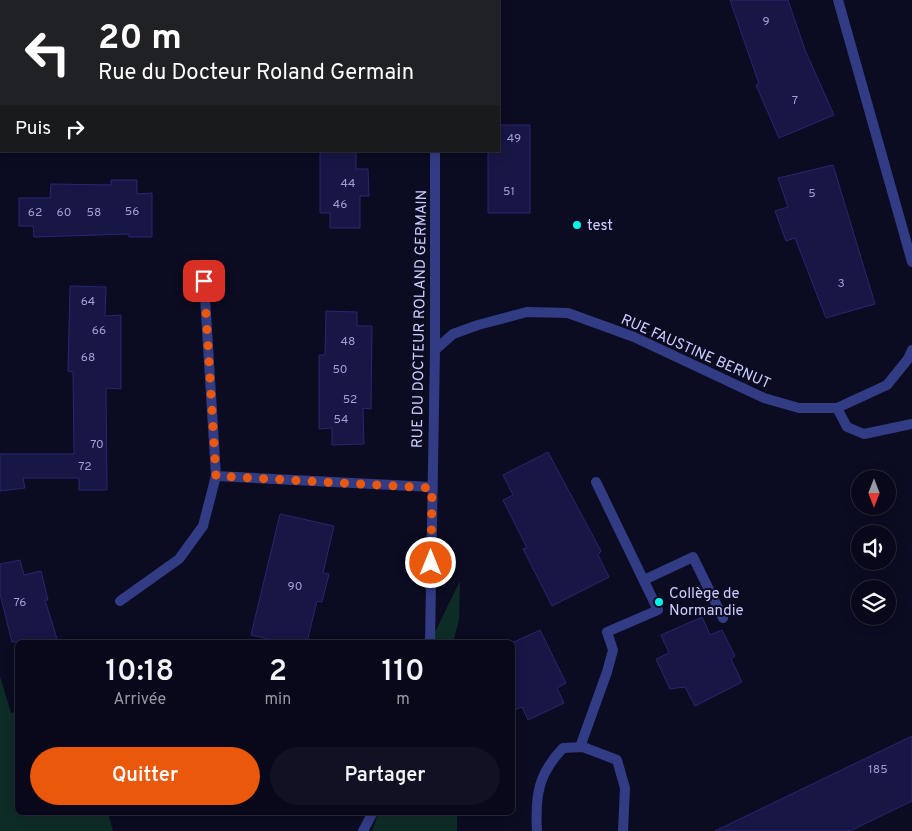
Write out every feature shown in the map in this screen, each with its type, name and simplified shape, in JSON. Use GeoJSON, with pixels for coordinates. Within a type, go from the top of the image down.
{"type":"FeatureCollection","features":[{"type":"Feature","properties":{"kind":"street"},"geometry":{"type":"LineString","coordinates":[[838,0],[872,113],[912,262]]}},
{"type":"Feature","properties":{"kind":"street","name":"RUE DU DOCTEUR ROLAND GERMAIN"},"geometry":{"type":"LineString","coordinates":[[430,640],[435,350],[435,152]]}},
{"type":"Feature","properties":{"kind":"street"},"geometry":{"type":"LineString","coordinates":[[120,600],[179,559],[203,526],[216,476],[204,281]]}},
{"type":"Feature","properties":{"kind":"street","name":"RUE FAUSTINE BERNUT"},"geometry":{"type":"LineString","coordinates":[[435,350],[453,334],[478,325],[527,312],[568,314],[634,337],[764,398],[799,408],[837,408],[887,385],[908,359],[912,350]]}},
{"type":"Feature","properties":{"kind":"street"},"geometry":{"type":"LineString","coordinates":[[837,408],[847,426],[864,434],[912,424]]}},
{"type":"Feature","properties":{"kind":"street"},"geometry":{"type":"LineString","coordinates":[[216,476],[432,488]]}},
{"type":"Feature","properties":{"kind":"street"},"geometry":{"type":"LineString","coordinates":[[580,747],[608,672],[613,650],[606,632],[658,610],[596,482]]}},
{"type":"Feature","properties":{"kind":"street"},"geometry":{"type":"LineString","coordinates":[[644,580],[694,557],[723,618]]}},
{"type":"Feature","properties":{"kind":"street"},"geometry":{"type":"LineString","coordinates":[[537,831],[538,792],[548,764],[563,748],[580,747],[617,760],[625,788],[623,831]]}},
{"type":"Feature","properties":{"kind":"street"},"geometry":{"type":"LineString","coordinates":[[363,831],[372,815]]}},
{"type":"Feature","properties":{"kind":"street"},"geometry":{"type":"LineString","coordinates":[[370,831],[373,815]]}},
{"type":"Feature","properties":{"kind":"green space"},"geometry":{"type":"Polygon","coordinates":[[[460,581],[459,620],[454,640],[431,640],[460,581]]]}},
{"type":"Feature","properties":{"kind":"green space"},"geometry":{"type":"Polygon","coordinates":[[[0,676],[11,713],[15,712],[15,815],[109,815],[113,831],[0,831],[0,676]]]}},
{"type":"Feature","properties":{"kind":"green space"},"geometry":{"type":"Polygon","coordinates":[[[377,815],[457,815],[457,831],[372,831],[377,815]]]}},
{"type":"Feature","properties":{"kind":"building"},"geometry":{"type":"Polygon","coordinates":[[[730,0],[788,0],[805,50],[834,115],[779,138],[756,85],[759,84],[730,0]]]}},
{"type":"Feature","properties":{"kind":"building"},"geometry":{"type":"Polygon","coordinates":[[[500,125],[530,125],[530,213],[488,213],[488,152],[500,152],[500,125]]]}},
{"type":"Feature","properties":{"kind":"building"},"geometry":{"type":"Polygon","coordinates":[[[320,152],[356,152],[356,169],[368,169],[369,196],[360,196],[360,228],[330,228],[330,213],[320,213],[320,152]]]}},
{"type":"Feature","properties":{"kind":"building"},"geometry":{"type":"Polygon","coordinates":[[[833,165],[875,304],[826,318],[795,238],[786,241],[775,211],[788,207],[778,178],[833,165]]]}},
{"type":"Feature","properties":{"kind":"building"},"geometry":{"type":"Polygon","coordinates":[[[111,180],[137,180],[137,194],[152,193],[152,237],[129,237],[129,234],[34,237],[33,226],[19,226],[19,198],[50,198],[51,184],[111,185],[111,180]]]}},
{"type":"Feature","properties":{"kind":"building"},"geometry":{"type":"Polygon","coordinates":[[[70,286],[106,287],[105,316],[121,315],[121,389],[106,388],[107,490],[79,490],[79,478],[23,478],[25,488],[0,491],[0,454],[74,454],[73,372],[68,371],[70,286]]]}},
{"type":"Feature","properties":{"kind":"building"},"geometry":{"type":"Polygon","coordinates":[[[326,311],[357,312],[357,326],[372,326],[371,409],[363,408],[364,444],[332,445],[332,428],[319,429],[319,355],[325,355],[326,311]]]}},
{"type":"Feature","properties":{"kind":"building"},"geometry":{"type":"Polygon","coordinates":[[[548,452],[601,551],[598,555],[609,577],[552,606],[523,549],[527,548],[503,500],[513,495],[503,475],[548,452]]]}},
{"type":"Feature","properties":{"kind":"building"},"geometry":{"type":"Polygon","coordinates":[[[280,514],[334,526],[323,573],[329,574],[322,602],[317,601],[307,640],[273,640],[251,635],[280,514]]]}},
{"type":"Feature","properties":{"kind":"building"},"geometry":{"type":"Polygon","coordinates":[[[20,560],[24,575],[41,571],[48,600],[45,600],[57,640],[15,640],[15,642],[12,642],[0,594],[0,564],[20,560]]]}},
{"type":"Feature","properties":{"kind":"building"},"geometry":{"type":"Polygon","coordinates":[[[702,617],[710,635],[722,630],[735,656],[731,659],[742,682],[695,706],[685,687],[670,689],[656,659],[669,653],[661,635],[702,617]]]}},
{"type":"Feature","properties":{"kind":"building"},"geometry":{"type":"Polygon","coordinates":[[[540,630],[566,683],[557,688],[564,703],[528,720],[522,707],[515,710],[515,642],[540,630]]]}},
{"type":"Feature","properties":{"kind":"building"},"geometry":{"type":"Polygon","coordinates":[[[912,736],[912,801],[850,831],[715,831],[912,736]]]}},
{"type":"Feature","properties":{"kind":"place","name":"test"},"geometry":{"type":"Point","coordinates":[577,225]}},
{"type":"Feature","properties":{"kind":"place","name":"Collège de Normandie"},"geometry":{"type":"Point","coordinates":[659,602]}},
{"type":"Feature","properties":{"kind":"route"},"geometry":{"type":"LineString","coordinates":[[204,281],[216,476],[432,488],[431,563]]}}]}
